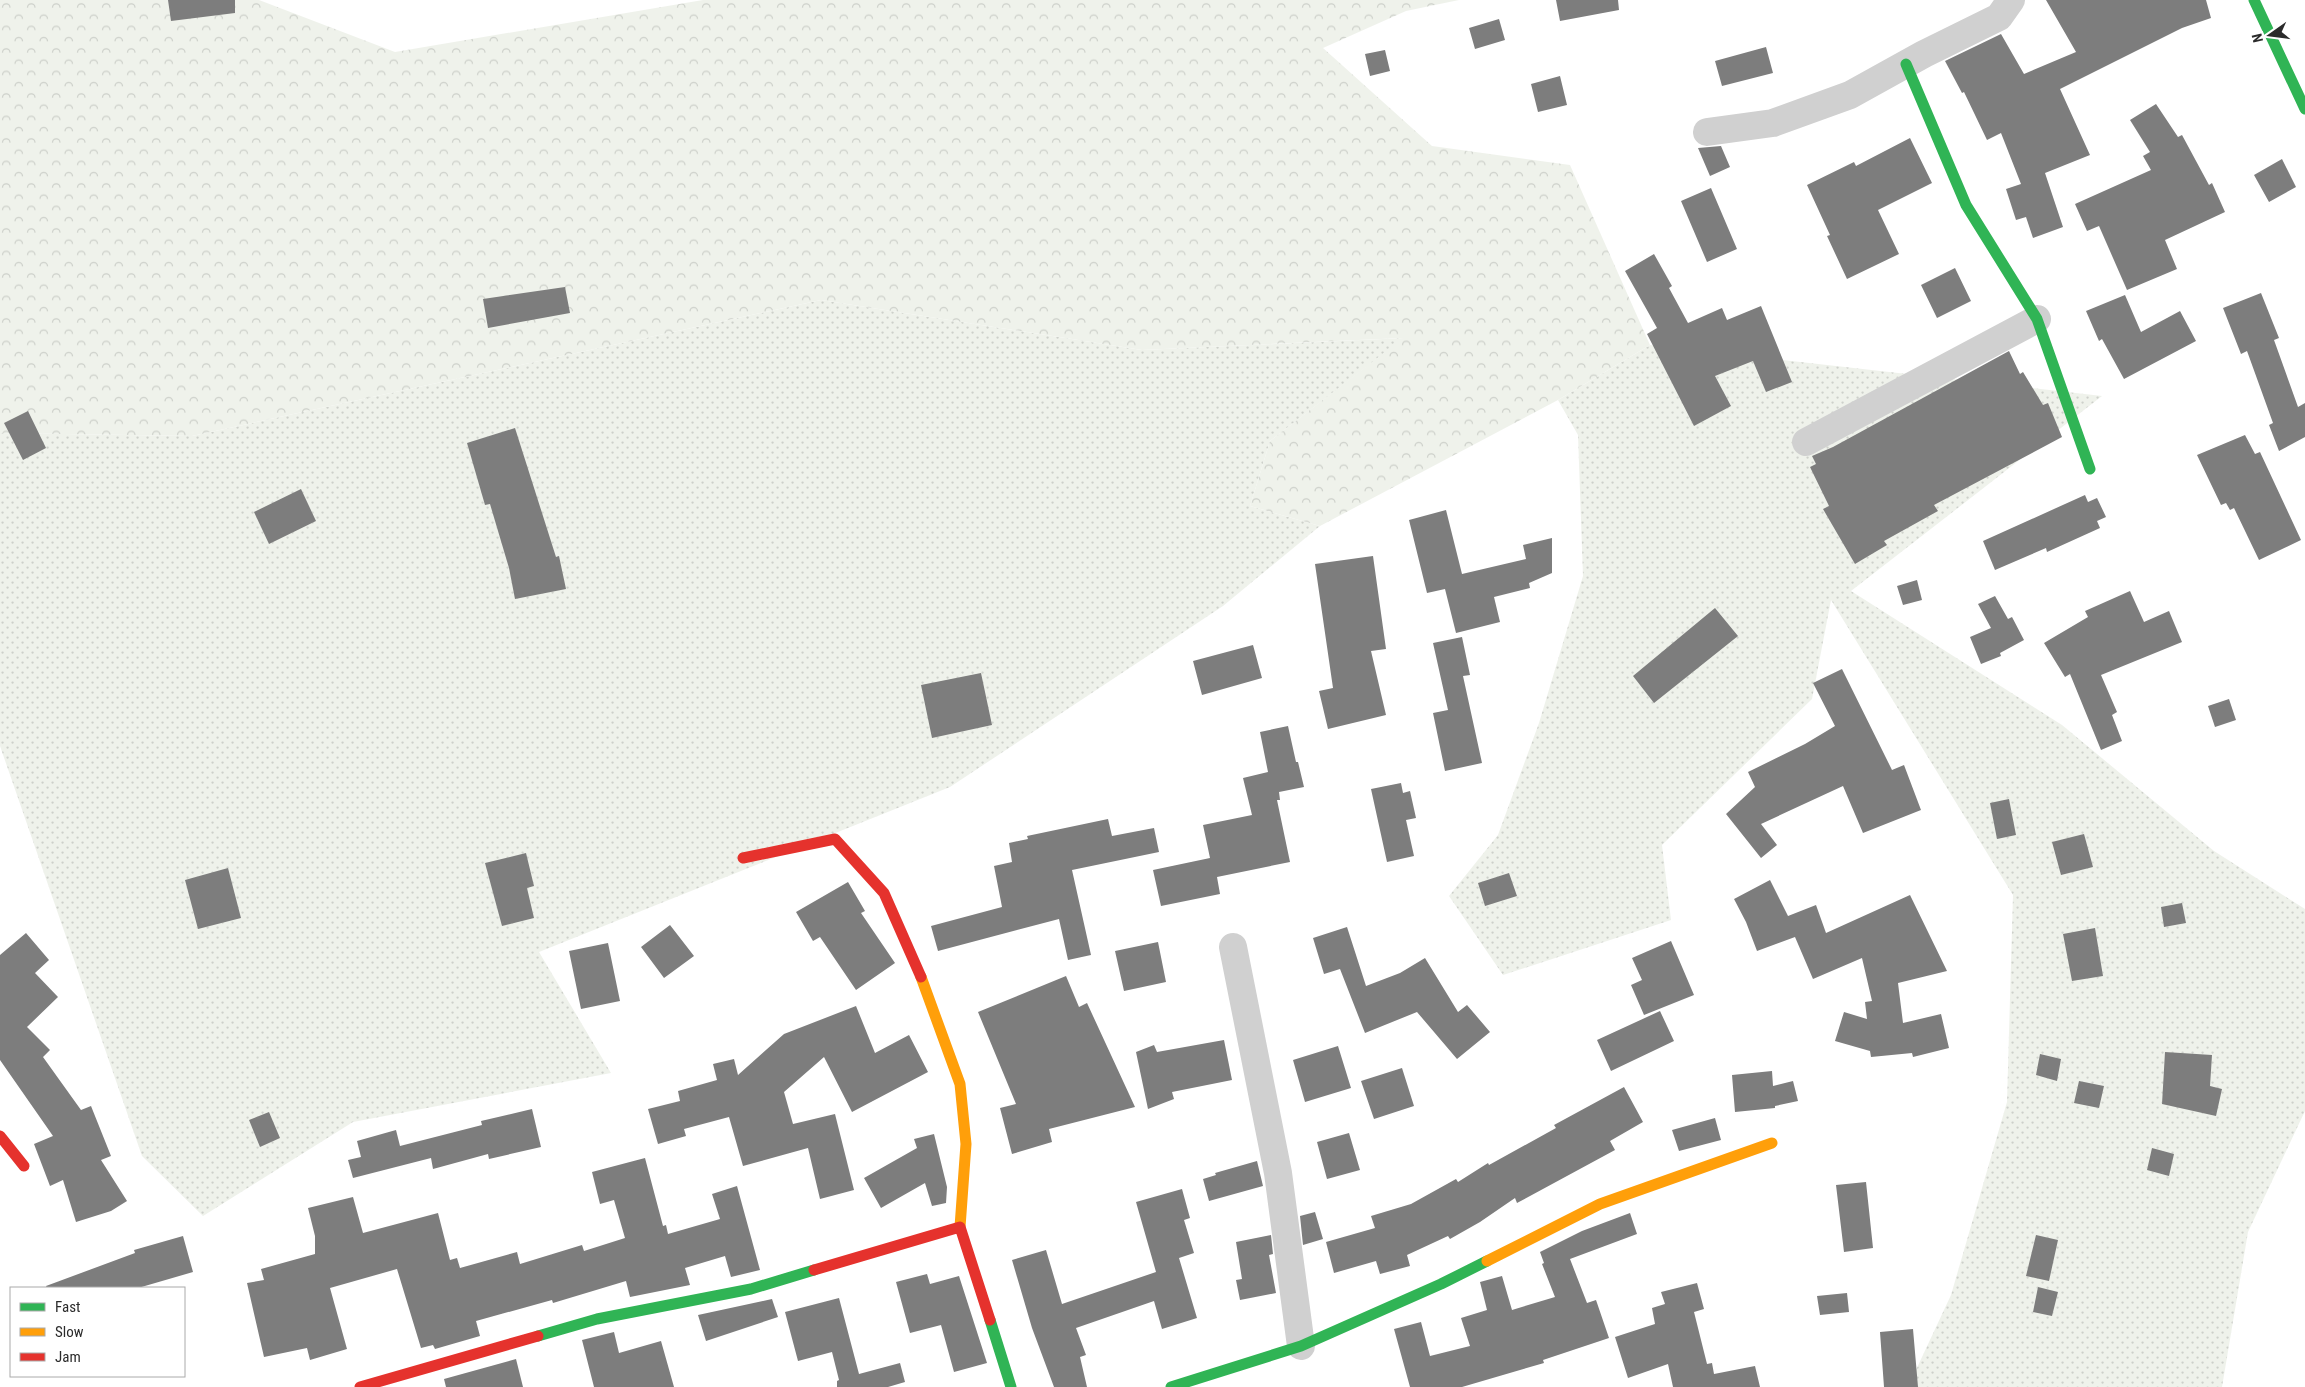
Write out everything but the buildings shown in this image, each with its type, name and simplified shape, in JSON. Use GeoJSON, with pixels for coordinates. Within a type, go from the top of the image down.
{"type":"FeatureCollection","features":[{"type":"Feature","properties":{"kind":"street"},"geometry":{"type":"LineString","coordinates":[[1706,132],[1774,123],[1850,95],[1998,17],[2011,0]]}},
{"type":"Feature","properties":{"kind":"street"},"geometry":{"type":"LineString","coordinates":[[2254,0],[2305,110]]}},
{"type":"Feature","properties":{"kind":"street"},"geometry":{"type":"LineString","coordinates":[[1906,64],[1966,205],[2037,319],[2090,469]]}},
{"type":"Feature","properties":{"kind":"street"},"geometry":{"type":"LineString","coordinates":[[1806,442],[2037,319]]}},
{"type":"Feature","properties":{"kind":"street"},"geometry":{"type":"LineString","coordinates":[[743,858],[835,839],[884,893],[913,956],[960,1084],[966,1144],[960,1227],[1011,1387]]}},
{"type":"Feature","properties":{"kind":"street"},"geometry":{"type":"LineString","coordinates":[[1233,947],[1278,1173],[1301,1346]]}},
{"type":"Feature","properties":{"kind":"street"},"geometry":{"type":"LineString","coordinates":[[0,1136],[24,1166]]}},
{"type":"Feature","properties":{"kind":"street"},"geometry":{"type":"LineString","coordinates":[[1171,1387],[1301,1346],[1441,1284],[1600,1204],[1772,1143]]}},
{"type":"Feature","properties":{"kind":"street"},"geometry":{"type":"LineString","coordinates":[[360,1387],[598,1319],[751,1289],[960,1227]]}},
{"type":"Feature","properties":{"kind":"green space"},"geometry":{"type":"Polygon","coordinates":[[[0,0],[259,0],[395,52],[703,0],[1459,0],[1406,11],[1323,48],[1432,146],[1570,165],[1650,345],[1558,400],[1320,526],[1250,506],[1270,441],[1403,338],[1142,350],[821,300],[192,436],[0,433],[0,0]]]}},
{"type":"Feature","properties":{"kind":"green space"},"geometry":{"type":"Polygon","coordinates":[[[821,300],[1142,350],[1404,338],[1270,441],[1250,506],[1320,526],[1223,606],[950,787],[539,952],[611,1073],[353,1122],[203,1216],[142,1156],[0,746],[0,433],[192,436],[821,300]]]}},
{"type":"Feature","properties":{"kind":"green space"},"geometry":{"type":"Polygon","coordinates":[[[1650,345],[2102,396],[1851,591],[2062,725],[2214,851],[2305,909],[2305,1111],[2248,1232],[2222,1387],[1908,1387],[1951,1295],[2007,1102],[2013,895],[1831,600],[1812,699],[1662,845],[1671,920],[1503,975],[1449,896],[1498,835],[1539,723],[1583,576],[1578,435],[1558,400],[1650,345]]]}},
{"type":"Feature","properties":{"kind":"traffic: fast"},"geometry":{"type":"LineString","coordinates":[[2254,0],[2305,109]]}},
{"type":"Feature","properties":{"kind":"traffic: fast"},"geometry":{"type":"LineString","coordinates":[[1906,64],[1966,205],[2037,319],[2090,469]]}},
{"type":"Feature","properties":{"kind":"traffic: fast"},"geometry":{"type":"LineString","coordinates":[[1171,1387],[1301,1346],[1441,1284],[1487,1261]]}},
{"type":"Feature","properties":{"kind":"traffic: fast"},"geometry":{"type":"LineString","coordinates":[[538,1336],[597,1319],[751,1289],[814,1270]]}},
{"type":"Feature","properties":{"kind":"traffic: fast"},"geometry":{"type":"LineString","coordinates":[[990,1320],[1011,1387]]}},
{"type":"Feature","properties":{"kind":"traffic: slow"},"geometry":{"type":"LineString","coordinates":[[921,977],[960,1084],[966,1144],[960,1227]]}},
{"type":"Feature","properties":{"kind":"traffic: slow"},"geometry":{"type":"LineString","coordinates":[[1487,1261],[1600,1204],[1772,1143]]}},
{"type":"Feature","properties":{"kind":"traffic: jam"},"geometry":{"type":"LineString","coordinates":[[743,858],[835,839],[884,893],[921,977]]}},
{"type":"Feature","properties":{"kind":"traffic: jam"},"geometry":{"type":"LineString","coordinates":[[0,1136],[24,1166]]}},
{"type":"Feature","properties":{"kind":"traffic: jam"},"geometry":{"type":"LineString","coordinates":[[814,1270],[960,1227],[990,1320]]}},
{"type":"Feature","properties":{"kind":"traffic: jam"},"geometry":{"type":"LineString","coordinates":[[360,1387],[538,1336]]}}]}
